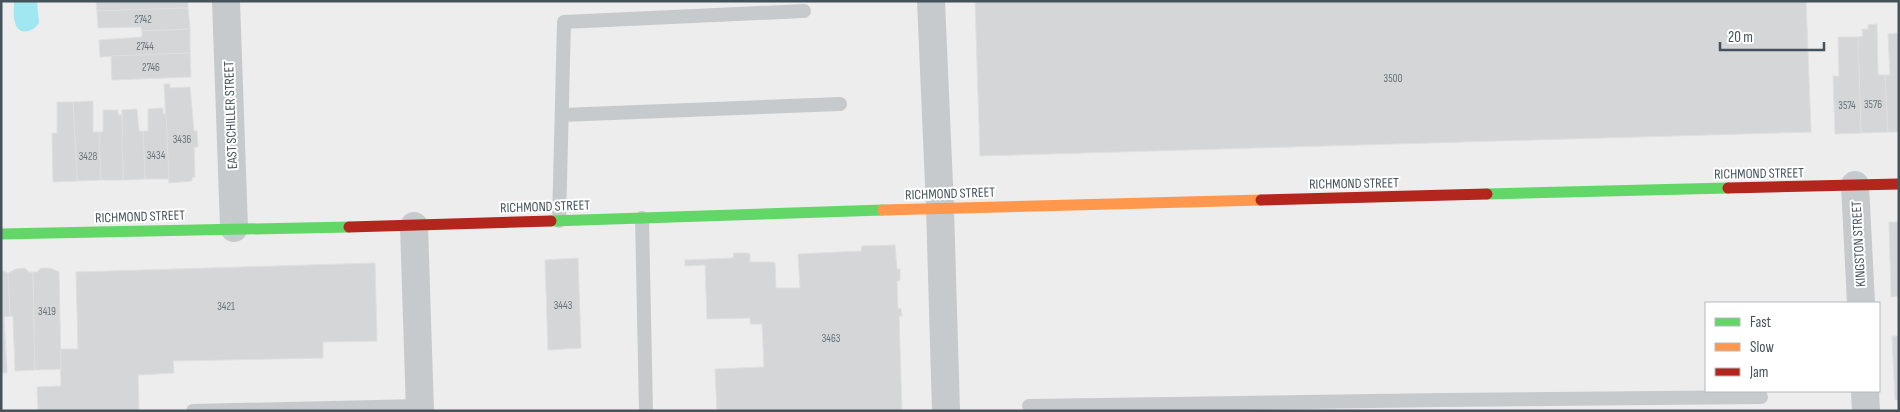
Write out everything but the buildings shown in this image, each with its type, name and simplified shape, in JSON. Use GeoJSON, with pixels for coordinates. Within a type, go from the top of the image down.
{"type":"FeatureCollection","features":[{"type":"Feature","properties":{"kind":"main road","name":"RICHMOND STREET"},"geometry":{"type":"LineString","coordinates":[[1,234],[414,226],[940,208],[1899,184]]}},
{"type":"Feature","properties":{"kind":"street","name":"EAST SCHILLER STREET"},"geometry":{"type":"LineString","coordinates":[[226,1],[234,228]]}},
{"type":"Feature","properties":{"kind":"street"},"geometry":{"type":"LineString","coordinates":[[931,1],[946,411]]}},
{"type":"Feature","properties":{"kind":"street","name":"KINGSTON STREET"},"geometry":{"type":"LineString","coordinates":[[1856,185],[1861,302]]}},
{"type":"Feature","properties":{"kind":"street"},"geometry":{"type":"LineString","coordinates":[[414,226],[420,408]]}},
{"type":"Feature","properties":{"kind":"street"},"geometry":{"type":"LineString","coordinates":[[1865,392],[1866,411]]}},
{"type":"Feature","properties":{"kind":"lane"},"geometry":{"type":"LineString","coordinates":[[560,221],[564,22],[804,11]]}},
{"type":"Feature","properties":{"kind":"lane"},"geometry":{"type":"LineString","coordinates":[[562,115],[840,104]]}},
{"type":"Feature","properties":{"kind":"lane"},"geometry":{"type":"LineString","coordinates":[[642,218],[646,411]]}},
{"type":"Feature","properties":{"kind":"lane"},"geometry":{"type":"LineString","coordinates":[[1029,406],[1442,405],[1761,398]]}},
{"type":"Feature","properties":{"kind":"lane"},"geometry":{"type":"LineString","coordinates":[[192,411],[420,408]]}},
{"type":"Feature","properties":{"kind":"water"},"geometry":{"type":"Polygon","coordinates":[[[14,1],[37,1],[39,23],[33,29],[26,32],[16,26],[14,1]]]}},
{"type":"Feature","properties":{"kind":"traffic: fast"},"geometry":{"type":"LineString","coordinates":[[1487,194],[1728,188]]}},
{"type":"Feature","properties":{"kind":"traffic: fast"},"geometry":{"type":"LineString","coordinates":[[551,221],[883,210]]}},
{"type":"Feature","properties":{"kind":"traffic: fast"},"geometry":{"type":"LineString","coordinates":[[1,234],[349,227]]}},
{"type":"Feature","properties":{"kind":"traffic: slow"},"geometry":{"type":"LineString","coordinates":[[883,210],[1261,200]]}},
{"type":"Feature","properties":{"kind":"traffic: jam"},"geometry":{"type":"LineString","coordinates":[[1728,188],[1899,184]]}},
{"type":"Feature","properties":{"kind":"traffic: jam"},"geometry":{"type":"LineString","coordinates":[[1261,200],[1487,194]]}},
{"type":"Feature","properties":{"kind":"traffic: jam"},"geometry":{"type":"LineString","coordinates":[[349,227],[551,221]]}}]}
